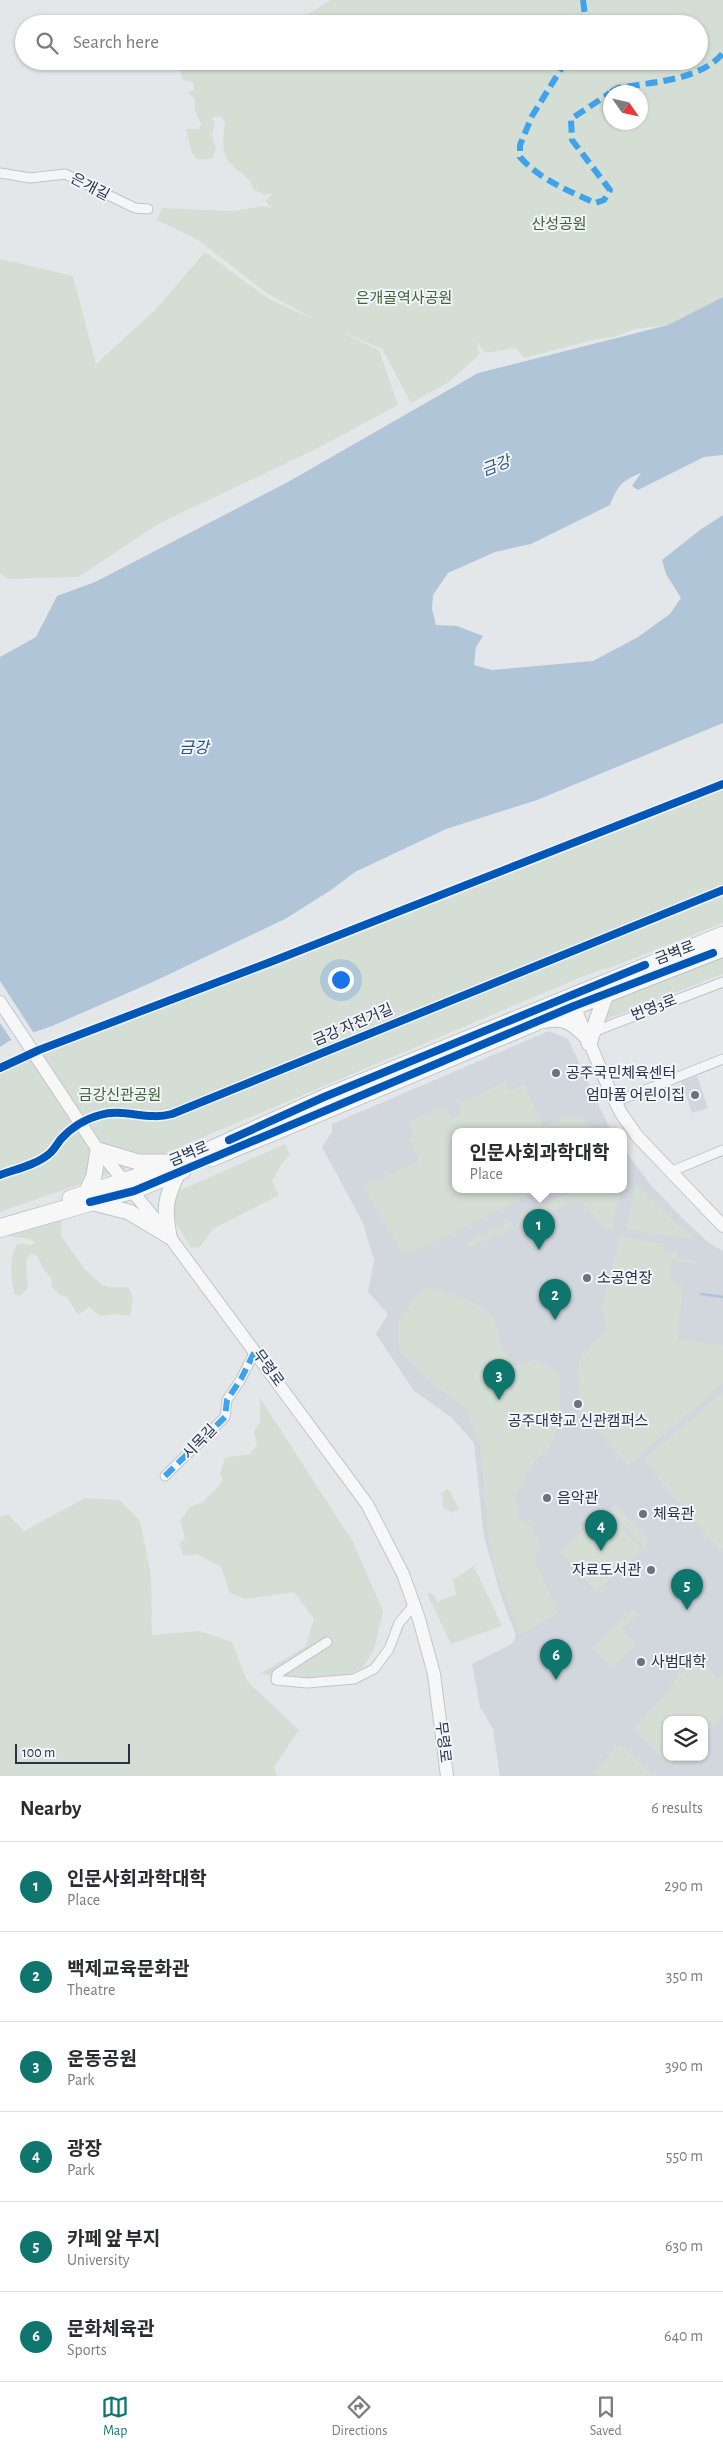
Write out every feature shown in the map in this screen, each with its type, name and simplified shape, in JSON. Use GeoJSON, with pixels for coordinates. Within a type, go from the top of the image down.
{"type":"FeatureCollection","features":[{"type":"Feature","properties":{"kind":"highway","name":"금벽로"},"geometry":{"type":"LineString","coordinates":[[0,1219],[82,1198]]}},
{"type":"Feature","properties":{"kind":"highway","name":"금벽로"},"geometry":{"type":"LineString","coordinates":[[0,1228],[82,1198]]}},
{"type":"Feature","properties":{"kind":"main road","name":"금벽로"},"geometry":{"type":"LineString","coordinates":[[181,1167],[272,1120],[572,1002],[723,934]]}},
{"type":"Feature","properties":{"kind":"main road","name":"금벽로"},"geometry":{"type":"LineString","coordinates":[[82,1198],[130,1186],[181,1167],[540,1021],[572,1002],[606,994],[723,949]]}},
{"type":"Feature","properties":{"kind":"main road"},"geometry":{"type":"LineString","coordinates":[[589,1037],[597,1024],[606,994]]}},
{"type":"Feature","properties":{"kind":"main road","name":"무령로"},"geometry":{"type":"LineString","coordinates":[[0,1002],[97,1148],[169,1236],[368,1504],[403,1574],[414,1605],[434,1674],[447,1776]]}},
{"type":"Feature","properties":{"kind":"main road"},"geometry":{"type":"LineString","coordinates":[[572,1002],[589,1037],[615,1102],[637,1136],[670,1172],[721,1222]]}},
{"type":"Feature","properties":{"kind":"main road"},"geometry":{"type":"LineString","coordinates":[[540,1021],[558,1018],[568,1021],[589,1037]]}},
{"type":"Feature","properties":{"kind":"main road"},"geometry":{"type":"LineString","coordinates":[[97,1148],[138,1162],[181,1167],[167,1196],[165,1212],[169,1236],[129,1212],[82,1198],[94,1176],[97,1148]]}},
{"type":"Feature","properties":{"kind":"street","name":"은개길"},"geometry":{"type":"LineString","coordinates":[[0,172],[30,178],[65,174],[135,208],[148,209]]}},
{"type":"Feature","properties":{"kind":"street","name":"번영3로"},"geometry":{"type":"LineString","coordinates":[[589,1037],[723,982]]}},
{"type":"Feature","properties":{"kind":"street"},"geometry":{"type":"LineString","coordinates":[[615,1102],[723,1059]]}},
{"type":"Feature","properties":{"kind":"street"},"geometry":{"type":"LineString","coordinates":[[670,1172],[723,1150]]}},
{"type":"Feature","properties":{"kind":"street","name":"시목길"},"geometry":{"type":"LineString","coordinates":[[165,1476],[225,1417],[227,1400],[241,1379],[255,1351]]}},
{"type":"Feature","properties":{"kind":"street"},"geometry":{"type":"LineString","coordinates":[[326,1642],[277,1674],[276,1680],[307,1683],[354,1679],[374,1668],[389,1649],[399,1623],[414,1605]]}},
{"type":"Feature","properties":{"kind":"shaded area","name":"공주대학교 신관캠퍼스"},"geometry":{"type":"Polygon","coordinates":[[[549,1031],[568,1039],[610,1128],[452,1128],[452,1193],[627,1193],[627,1153],[650,1184],[683,1219],[708,1242],[723,1251],[723,1776],[500,1776],[493,1729],[480,1707],[472,1664],[512,1644],[516,1635],[503,1602],[484,1537],[474,1443],[452,1418],[414,1391],[376,1334],[388,1314],[368,1292],[374,1260],[363,1223],[322,1147],[332,1132],[332,1124],[549,1031]]]}},
{"type":"Feature","properties":{"kind":"shaded area","name":"엄마품 어린이집"},"geometry":{"type":"Polygon","coordinates":[[[697,1076],[708,1108],[692,1113],[681,1082],[697,1076]]]}},
{"type":"Feature","properties":{"kind":"green space"},"geometry":{"type":"Polygon","coordinates":[[[331,0],[723,0],[723,297],[668,325],[636,329],[614,337],[597,339],[524,358],[516,348],[485,353],[476,340],[480,354],[449,382],[411,403],[382,349],[337,330],[379,350],[398,405],[316,449],[160,523],[78,577],[8,579],[0,573],[0,259],[73,276],[96,364],[155,310],[205,252],[269,299],[317,321],[268,294],[198,240],[157,220],[162,208],[233,211],[262,206],[272,208],[265,201],[272,195],[270,193],[266,195],[254,190],[249,180],[226,157],[223,144],[225,122],[220,116],[212,118],[215,124],[212,135],[216,149],[212,159],[197,159],[192,153],[186,129],[199,129],[201,123],[195,111],[195,100],[188,93],[194,89],[193,82],[183,80],[180,70],[708,70],[708,15],[307,15],[331,0]]]}},
{"type":"Feature","properties":{"kind":"green space","name":"금강신관공원"},"geometry":{"type":"Polygon","coordinates":[[[723,784],[723,923],[607,969],[586,975],[147,1161],[0,1212],[0,1068],[39,1050],[273,961],[723,784]]]}},
{"type":"Feature","properties":{"kind":"green space"},"geometry":{"type":"Polygon","coordinates":[[[723,955],[723,974],[605,1020],[609,1001],[723,955]]]}},
{"type":"Feature","properties":{"kind":"green space"},"geometry":{"type":"Polygon","coordinates":[[[505,1082],[510,1091],[524,1084],[544,1127],[571,1115],[584,1120],[587,1128],[452,1128],[452,1193],[533,1193],[412,1253],[401,1251],[362,1186],[419,1161],[409,1138],[413,1136],[408,1122],[445,1106],[451,1119],[460,1114],[459,1103],[505,1082]]]}},
{"type":"Feature","properties":{"kind":"green space"},"geometry":{"type":"Polygon","coordinates":[[[285,1144],[290,1155],[282,1163],[272,1181],[279,1195],[213,1229],[200,1247],[191,1248],[172,1217],[176,1192],[285,1144]]]}},
{"type":"Feature","properties":{"kind":"green space"},"geometry":{"type":"Polygon","coordinates":[[[636,1184],[694,1240],[626,1229],[636,1184]]]}},
{"type":"Feature","properties":{"kind":"green space"},"geometry":{"type":"Polygon","coordinates":[[[568,1193],[620,1193],[612,1229],[604,1227],[582,1202],[571,1202],[554,1211],[552,1209],[522,1223],[519,1217],[568,1193]]]}},
{"type":"Feature","properties":{"kind":"green space"},"geometry":{"type":"Polygon","coordinates":[[[50,1220],[62,1220],[61,1236],[84,1268],[102,1285],[128,1287],[133,1298],[130,1316],[114,1314],[100,1316],[89,1307],[78,1315],[67,1297],[59,1294],[52,1287],[51,1278],[44,1270],[37,1256],[31,1253],[26,1261],[28,1288],[20,1296],[15,1295],[11,1269],[15,1249],[18,1243],[31,1245],[35,1243],[31,1239],[0,1235],[50,1220]]]}},
{"type":"Feature","properties":{"kind":"green space"},"geometry":{"type":"Polygon","coordinates":[[[511,1221],[514,1228],[471,1247],[468,1242],[511,1221]]]}},
{"type":"Feature","properties":{"kind":"green space"},"geometry":{"type":"Polygon","coordinates":[[[620,1237],[666,1244],[665,1250],[677,1252],[676,1258],[698,1261],[697,1264],[672,1261],[669,1278],[683,1288],[677,1339],[723,1345],[723,1383],[628,1466],[577,1408],[579,1361],[606,1327],[602,1309],[620,1237]]]}},
{"type":"Feature","properties":{"kind":"green space"},"geometry":{"type":"Polygon","coordinates":[[[425,1286],[464,1298],[490,1314],[494,1320],[506,1356],[514,1366],[535,1359],[559,1371],[560,1406],[556,1432],[550,1446],[532,1464],[526,1476],[525,1484],[516,1493],[518,1517],[532,1527],[540,1545],[535,1561],[559,1613],[520,1635],[495,1569],[488,1534],[480,1442],[465,1409],[424,1377],[399,1349],[398,1320],[425,1286]]]}},
{"type":"Feature","properties":{"kind":"green space"},"geometry":{"type":"Polygon","coordinates":[[[723,1392],[723,1548],[720,1551],[643,1460],[723,1392]]]}},
{"type":"Feature","properties":{"kind":"green space"},"geometry":{"type":"Polygon","coordinates":[[[260,1398],[353,1542],[383,1611],[374,1650],[363,1667],[345,1677],[287,1681],[261,1673],[305,1647],[314,1619],[294,1592],[246,1599],[230,1593],[221,1567],[197,1554],[184,1556],[179,1545],[185,1538],[180,1521],[190,1507],[203,1502],[223,1481],[220,1473],[225,1458],[250,1454],[257,1444],[254,1432],[260,1422],[260,1398]]]}},
{"type":"Feature","properties":{"kind":"green space"},"geometry":{"type":"Polygon","coordinates":[[[448,1489],[459,1509],[452,1513],[443,1507],[442,1502],[444,1500],[441,1493],[448,1489]]]}},
{"type":"Feature","properties":{"kind":"green space"},"geometry":{"type":"Polygon","coordinates":[[[85,1498],[120,1500],[140,1521],[151,1575],[152,1635],[200,1631],[232,1642],[247,1681],[299,1730],[274,1767],[277,1776],[0,1776],[0,1517],[8,1514],[24,1531],[85,1498]]]}},
{"type":"Feature","properties":{"kind":"green space"},"geometry":{"type":"Polygon","coordinates":[[[615,1505],[650,1542],[644,1547],[609,1510],[615,1505]]]}},
{"type":"Feature","properties":{"kind":"green space"},"geometry":{"type":"Polygon","coordinates":[[[605,1510],[642,1550],[596,1592],[559,1552],[605,1510]]]}},
{"type":"Feature","properties":{"kind":"green space"},"geometry":{"type":"Polygon","coordinates":[[[474,1566],[502,1626],[451,1644],[427,1594],[432,1593],[437,1602],[456,1594],[453,1580],[474,1566]]]}},
{"type":"Feature","properties":{"kind":"green space"},"geometry":{"type":"Polygon","coordinates":[[[633,1610],[637,1614],[622,1629],[637,1645],[611,1669],[592,1649],[633,1610]]]}},
{"type":"Feature","properties":{"kind":"green space"},"geometry":{"type":"Polygon","coordinates":[[[698,1654],[717,1678],[723,1675],[723,1716],[708,1729],[708,1716],[663,1716],[663,1759],[636,1730],[636,1727],[698,1654]]]}},
{"type":"Feature","properties":{"kind":"green space"},"geometry":{"type":"Polygon","coordinates":[[[622,1745],[653,1776],[594,1776],[593,1773],[616,1747],[622,1745]]]}},
{"type":"Feature","properties":{"kind":"green space"},"geometry":{"type":"Polygon","coordinates":[[[664,1761],[674,1761],[669,1766],[664,1761]]]}},
{"type":"Feature","properties":{"kind":"water","name":"금강"},"geometry":{"type":"Polygon","coordinates":[[[723,297],[723,455],[704,457],[638,490],[632,486],[641,473],[634,476],[621,485],[610,505],[531,544],[495,552],[448,573],[433,595],[432,609],[436,625],[457,626],[483,636],[476,647],[474,665],[492,670],[593,661],[638,637],[670,614],[681,598],[666,574],[662,560],[700,530],[723,515],[723,723],[537,800],[446,829],[355,872],[331,890],[285,919],[155,981],[52,1026],[9,1041],[0,1047],[0,657],[36,637],[57,596],[95,582],[288,482],[478,373],[668,325],[723,297]]]}},
{"type":"Feature","properties":{"kind":"pier"},"geometry":{"type":"Polygon","coordinates":[[[0,981],[35,1035],[13,1042],[0,1023],[0,981]]]}},
{"type":"Feature","properties":{"kind":"waterway"},"geometry":{"type":"LineString","coordinates":[[701,1294],[723,1297]]}},
{"type":"Feature","properties":{"kind":"marked path"},"geometry":{"type":"LineString","coordinates":[[583,0],[585,15]]}},
{"type":"Feature","properties":{"kind":"marked path"},"geometry":{"type":"LineString","coordinates":[[708,65],[723,53]]}},
{"type":"Feature","properties":{"kind":"marked path"},"geometry":{"type":"LineString","coordinates":[[560,70],[532,116],[520,145],[520,157],[545,178],[595,203],[604,200],[610,190],[572,140],[571,119],[603,98]]}},
{"type":"Feature","properties":{"kind":"marked path"},"geometry":{"type":"LineString","coordinates":[[639,85],[674,79],[700,70]]}},
{"type":"Feature","properties":{"kind":"marked path"},"geometry":{"type":"LineString","coordinates":[[165,1476],[225,1417],[227,1400],[241,1379],[255,1351]]}},
{"type":"Feature","properties":{"kind":"cycle path"},"geometry":{"type":"LineString","coordinates":[[0,1068],[39,1050],[273,961],[723,784]]}},
{"type":"Feature","properties":{"kind":"cycle path","name":"금강 자전거길"},"geometry":{"type":"LineString","coordinates":[[0,1175],[44,1158],[69,1131],[94,1117],[109,1113],[154,1116],[172,1114],[723,890]]}},
{"type":"Feature","properties":{"kind":"cycle path"},"geometry":{"type":"LineString","coordinates":[[90,1202],[134,1191],[574,1006],[713,953]]}},
{"type":"Feature","properties":{"kind":"cycle path"},"geometry":{"type":"LineString","coordinates":[[229,1140],[324,1097],[645,965]]}},
{"type":"Feature","properties":{"kind":"place","name":"공주국민체육센터"},"geometry":{"type":"Point","coordinates":[556,1073]}},
{"type":"Feature","properties":{"kind":"place","name":"엄마품 어린이집"},"geometry":{"type":"Point","coordinates":[695,1095]}},
{"type":"Feature","properties":{"kind":"place","name":"인문사회과학대학"},"geometry":{"type":"Point","coordinates":[539,1250]}},
{"type":"Feature","properties":{"kind":"place","name":"소공연장"},"geometry":{"type":"Point","coordinates":[587,1278]}},
{"type":"Feature","properties":{"kind":"place","name":"백제교육문화관"},"geometry":{"type":"Point","coordinates":[555,1320]}},
{"type":"Feature","properties":{"kind":"place","name":"운동공원"},"geometry":{"type":"Point","coordinates":[499,1400]}},
{"type":"Feature","properties":{"kind":"place","name":"공주대학교 신관캠퍼스"},"geometry":{"type":"Point","coordinates":[578,1404]}},
{"type":"Feature","properties":{"kind":"place","name":"음악관"},"geometry":{"type":"Point","coordinates":[547,1498]}},
{"type":"Feature","properties":{"kind":"place","name":"체육관"},"geometry":{"type":"Point","coordinates":[643,1514]}},
{"type":"Feature","properties":{"kind":"place","name":"광장"},"geometry":{"type":"Point","coordinates":[601,1551]}},
{"type":"Feature","properties":{"kind":"place","name":"자료도서관"},"geometry":{"type":"Point","coordinates":[651,1570]}},
{"type":"Feature","properties":{"kind":"place","name":"카페 앞 부지"},"geometry":{"type":"Point","coordinates":[687,1610]}},
{"type":"Feature","properties":{"kind":"place","name":"사범대학"},"geometry":{"type":"Point","coordinates":[641,1662]}},
{"type":"Feature","properties":{"kind":"place","name":"문화체육관"},"geometry":{"type":"Point","coordinates":[556,1680]}},
{"type":"Feature","properties":{"kind":"park label","name":"산성공원"},"geometry":{"type":"Point","coordinates":[559,224]}},
{"type":"Feature","properties":{"kind":"park label","name":"은개골역사공원"},"geometry":{"type":"Point","coordinates":[404,298]}}]}
